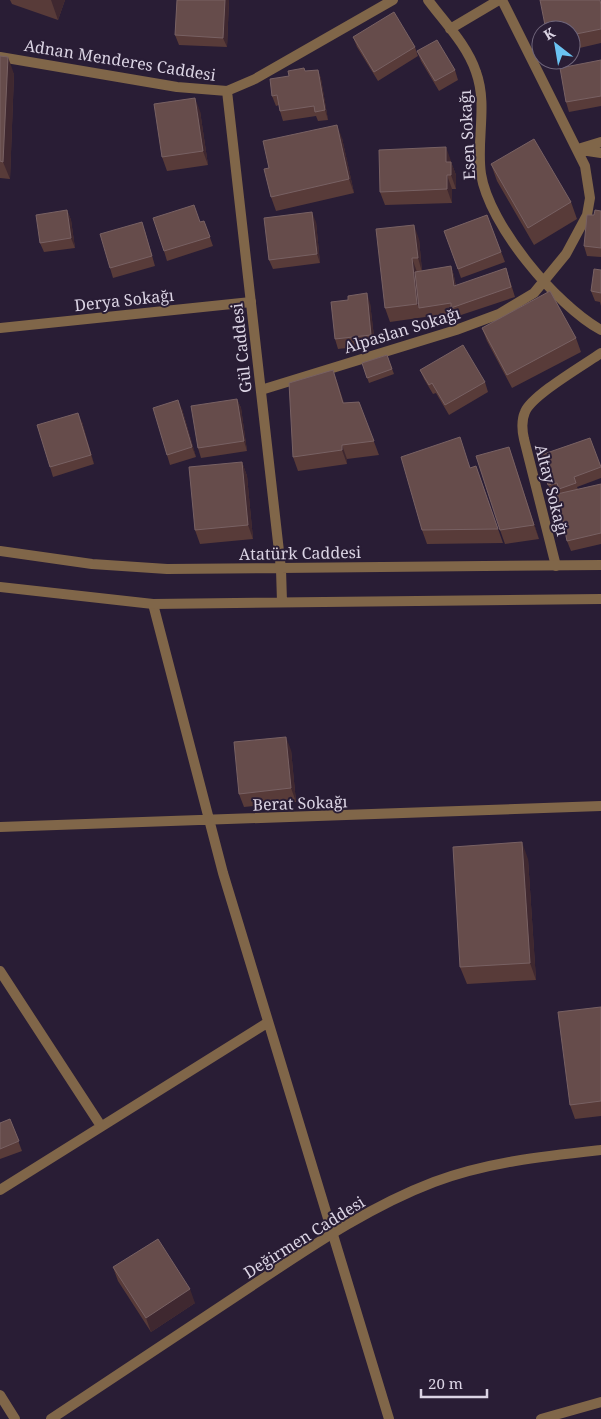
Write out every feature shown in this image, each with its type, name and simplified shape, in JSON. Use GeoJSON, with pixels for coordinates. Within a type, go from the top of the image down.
{"type":"FeatureCollection","features":[{"type":"Feature","properties":{"kind":"street","name":"Esen Sokağı"},"geometry":{"type":"LineString","coordinates":[[428,0],[464,48],[477,74],[481,91],[481,173],[491,206],[544,284],[581,317],[601,330]]}},
{"type":"Feature","properties":{"kind":"street"},"geometry":{"type":"LineString","coordinates":[[450,29],[500,0]]}},
{"type":"Feature","properties":{"kind":"street","name":"Alpaslan Sokağı"},"geometry":{"type":"LineString","coordinates":[[261,390],[456,330],[500,314],[522,302],[544,284],[566,254],[586,215],[590,198],[588,182],[578,150],[500,0]]}},
{"type":"Feature","properties":{"kind":"street","name":"Adnan Menderes Caddesi"},"geometry":{"type":"LineString","coordinates":[[0,57],[177,87],[227,91],[255,79],[386,2]]}},
{"type":"Feature","properties":{"kind":"street","name":"Gül Caddesi"},"geometry":{"type":"LineString","coordinates":[[227,91],[281,569],[282,602]]}},
{"type":"Feature","properties":{"kind":"street"},"geometry":{"type":"LineString","coordinates":[[578,150],[601,142]]}},
{"type":"Feature","properties":{"kind":"street"},"geometry":{"type":"LineString","coordinates":[[578,150],[601,153]]}},
{"type":"Feature","properties":{"kind":"street","name":"Derya Sokağı"},"geometry":{"type":"LineString","coordinates":[[0,328],[251,302]]}},
{"type":"Feature","properties":{"kind":"street","name":"Altay Sokağı"},"geometry":{"type":"LineString","coordinates":[[556,566],[526,448],[522,422],[529,405],[539,396],[601,353]]}},
{"type":"Feature","properties":{"kind":"street","name":"Atatürk Caddesi"},"geometry":{"type":"LineString","coordinates":[[0,551],[138,568],[281,569],[601,565]]}},
{"type":"Feature","properties":{"kind":"street"},"geometry":{"type":"LineString","coordinates":[[0,587],[153,604],[601,598]]}},
{"type":"Feature","properties":{"kind":"street"},"geometry":{"type":"LineString","coordinates":[[153,604],[223,873],[331,1234],[389,1419]]}},
{"type":"Feature","properties":{"kind":"street","name":"Berat Sokağı"},"geometry":{"type":"LineString","coordinates":[[0,827],[601,806]]}},
{"type":"Feature","properties":{"kind":"street"},"geometry":{"type":"LineString","coordinates":[[0,971],[101,1126]]}},
{"type":"Feature","properties":{"kind":"street"},"geometry":{"type":"LineString","coordinates":[[0,1190],[267,1023]]}},
{"type":"Feature","properties":{"kind":"street","name":"Değirmen Caddesi"},"geometry":{"type":"LineString","coordinates":[[51,1419],[331,1234],[410,1192],[462,1172],[542,1156],[601,1150]]}},
{"type":"Feature","properties":{"kind":"street"},"geometry":{"type":"LineString","coordinates":[[0,1395],[15,1419]]}},
{"type":"Feature","properties":{"kind":"street"},"geometry":{"type":"LineString","coordinates":[[541,1419],[601,1402]]}},
{"type":"Feature","properties":{"kind":"building"},"geometry":{"type":"Polygon","coordinates":[[[177,0],[225,0],[223,38],[175,35],[177,0]]]}},
{"type":"Feature","properties":{"kind":"building"},"geometry":{"type":"Polygon","coordinates":[[[540,0],[600,0],[601,29],[581,33],[581,20],[544,20],[540,0]]]}},
{"type":"Feature","properties":{"kind":"building"},"geometry":{"type":"Polygon","coordinates":[[[394,12],[415,47],[374,72],[353,37],[394,12]]]}},
{"type":"Feature","properties":{"kind":"building"},"geometry":{"type":"Polygon","coordinates":[[[437,40],[455,70],[435,81],[417,51],[437,40]]]}},
{"type":"Feature","properties":{"kind":"building"},"geometry":{"type":"Polygon","coordinates":[[[0,56],[8,57],[3,162],[0,161],[0,56]]]}},
{"type":"Feature","properties":{"kind":"building"},"geometry":{"type":"Polygon","coordinates":[[[601,60],[601,96],[566,102],[560,70],[581,70],[581,64],[601,60]]]}},
{"type":"Feature","properties":{"kind":"building"},"geometry":{"type":"Polygon","coordinates":[[[304,68],[305,71],[318,70],[325,110],[315,112],[314,106],[280,111],[277,95],[272,96],[270,79],[289,76],[288,71],[304,68]]]}},
{"type":"Feature","properties":{"kind":"building"},"geometry":{"type":"Polygon","coordinates":[[[195,98],[203,151],[162,157],[154,104],[195,98]]]}},
{"type":"Feature","properties":{"kind":"building"},"geometry":{"type":"Polygon","coordinates":[[[337,125],[349,179],[271,197],[264,169],[269,168],[263,141],[337,125]]]}},
{"type":"Feature","properties":{"kind":"building"},"geometry":{"type":"Polygon","coordinates":[[[534,139],[571,202],[528,228],[491,164],[534,139]]]}},
{"type":"Feature","properties":{"kind":"building"},"geometry":{"type":"Polygon","coordinates":[[[446,147],[446,162],[451,162],[451,175],[447,175],[447,189],[380,192],[379,150],[446,147]]]}},
{"type":"Feature","properties":{"kind":"building"},"geometry":{"type":"Polygon","coordinates":[[[194,205],[200,222],[204,221],[210,237],[164,251],[153,218],[194,205]]]}},
{"type":"Feature","properties":{"kind":"building"},"geometry":{"type":"Polygon","coordinates":[[[67,210],[71,238],[40,243],[36,215],[67,210]]]}},
{"type":"Feature","properties":{"kind":"building"},"geometry":{"type":"Polygon","coordinates":[[[595,210],[601,211],[601,248],[584,246],[587,215],[594,215],[595,210]]]}},
{"type":"Feature","properties":{"kind":"building"},"geometry":{"type":"Polygon","coordinates":[[[312,212],[317,254],[269,260],[264,218],[312,212]]]}},
{"type":"Feature","properties":{"kind":"building"},"geometry":{"type":"Polygon","coordinates":[[[487,215],[501,252],[458,269],[444,231],[487,215]]]}},
{"type":"Feature","properties":{"kind":"building"},"geometry":{"type":"Polygon","coordinates":[[[142,222],[152,256],[110,268],[100,234],[142,222]]]}},
{"type":"Feature","properties":{"kind":"building"},"geometry":{"type":"Polygon","coordinates":[[[414,225],[418,258],[412,258],[417,304],[385,308],[376,229],[414,225]]]}},
{"type":"Feature","properties":{"kind":"building"},"geometry":{"type":"Polygon","coordinates":[[[451,266],[454,286],[506,268],[511,287],[451,308],[451,303],[419,308],[415,272],[451,266]]]}},
{"type":"Feature","properties":{"kind":"building"},"geometry":{"type":"Polygon","coordinates":[[[594,269],[601,270],[601,293],[591,291],[594,269]]]}},
{"type":"Feature","properties":{"kind":"building"},"geometry":{"type":"Polygon","coordinates":[[[550,291],[576,338],[507,375],[482,328],[550,291]]]}},
{"type":"Feature","properties":{"kind":"building"},"geometry":{"type":"Polygon","coordinates":[[[367,293],[371,335],[335,339],[331,302],[348,300],[348,296],[367,293]]]}},
{"type":"Feature","properties":{"kind":"building"},"geometry":{"type":"Polygon","coordinates":[[[463,345],[485,382],[445,405],[432,383],[429,385],[420,370],[463,345]]]}},
{"type":"Feature","properties":{"kind":"building"},"geometry":{"type":"Polygon","coordinates":[[[387,355],[392,369],[367,378],[362,363],[387,355]]]}},
{"type":"Feature","properties":{"kind":"building"},"geometry":{"type":"Polygon","coordinates":[[[333,370],[343,403],[359,402],[374,441],[342,445],[342,450],[293,457],[289,383],[333,370]]]}},
{"type":"Feature","properties":{"kind":"building"},"geometry":{"type":"Polygon","coordinates":[[[237,399],[244,441],[198,448],[191,406],[237,399]]]}},
{"type":"Feature","properties":{"kind":"building"},"geometry":{"type":"Polygon","coordinates":[[[178,400],[192,447],[167,455],[153,408],[178,400]]]}},
{"type":"Feature","properties":{"kind":"building"},"geometry":{"type":"Polygon","coordinates":[[[78,413],[91,455],[50,467],[37,425],[78,413]]]}},
{"type":"Feature","properties":{"kind":"building"},"geometry":{"type":"Polygon","coordinates":[[[460,437],[470,468],[476,466],[498,529],[422,530],[401,457],[460,437]]]}},
{"type":"Feature","properties":{"kind":"building"},"geometry":{"type":"Polygon","coordinates":[[[590,438],[601,467],[574,477],[576,483],[559,489],[557,483],[548,485],[538,456],[590,438]]]}},
{"type":"Feature","properties":{"kind":"building"},"geometry":{"type":"Polygon","coordinates":[[[509,447],[534,525],[500,530],[476,456],[509,447]]]}},
{"type":"Feature","properties":{"kind":"building"},"geometry":{"type":"Polygon","coordinates":[[[242,462],[248,525],[195,530],[189,467],[242,462]]]}},
{"type":"Feature","properties":{"kind":"building"},"geometry":{"type":"Polygon","coordinates":[[[601,484],[601,533],[567,541],[557,494],[601,484]]]}},
{"type":"Feature","properties":{"kind":"building"},"geometry":{"type":"Polygon","coordinates":[[[286,737],[291,788],[239,794],[234,742],[286,737]]]}},
{"type":"Feature","properties":{"kind":"building"},"geometry":{"type":"Polygon","coordinates":[[[522,842],[530,963],[460,967],[453,847],[522,842]]]}},
{"type":"Feature","properties":{"kind":"building"},"geometry":{"type":"Polygon","coordinates":[[[601,1007],[601,1101],[570,1105],[558,1012],[601,1007]]]}},
{"type":"Feature","properties":{"kind":"building"},"geometry":{"type":"Polygon","coordinates":[[[10,1119],[19,1141],[0,1149],[0,1123],[10,1119]]]}},
{"type":"Feature","properties":{"kind":"building"},"geometry":{"type":"Polygon","coordinates":[[[158,1239],[190,1289],[146,1318],[113,1267],[158,1239]]]}}]}
